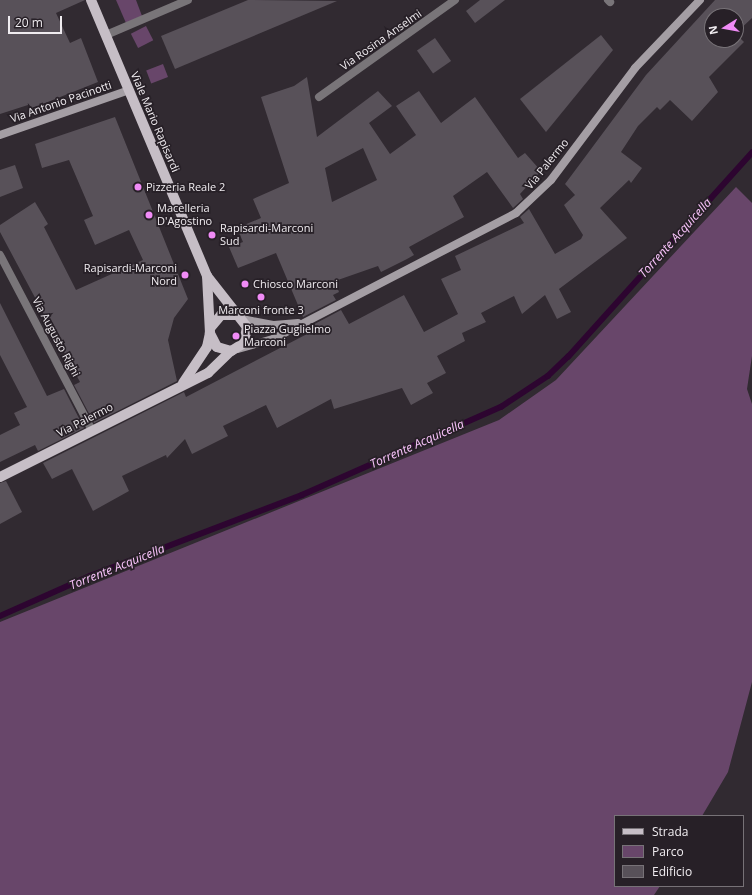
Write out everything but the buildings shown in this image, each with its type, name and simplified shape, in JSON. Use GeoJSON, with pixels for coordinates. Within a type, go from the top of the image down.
{"type":"FeatureCollection","features":[{"type":"Feature","properties":{"kind":"main road","name":"Viale Mario Rapisardi"},"geometry":{"type":"LineString","coordinates":[[91,0],[207,276]]}},
{"type":"Feature","properties":{"kind":"main road","name":"Via Palermo"},"geometry":{"type":"LineString","coordinates":[[0,477],[208,373],[234,350],[273,339],[498,225],[532,201],[551,180],[635,68],[700,0]]}},
{"type":"Feature","properties":{"kind":"main road","name":"Via Antonio Pacinotti"},"geometry":{"type":"LineString","coordinates":[[0,135],[129,90]]}},
{"type":"Feature","properties":{"kind":"main road"},"geometry":{"type":"LineString","coordinates":[[207,276],[240,317],[247,335],[234,350],[217,346],[210,330]]}},
{"type":"Feature","properties":{"kind":"main road"},"geometry":{"type":"LineString","coordinates":[[181,386],[207,347],[210,330],[207,276]]}},
{"type":"Feature","properties":{"kind":"main road"},"geometry":{"type":"LineString","coordinates":[[210,330],[221,315],[240,317],[274,325],[305,322]]}},
{"type":"Feature","properties":{"kind":"street"},"geometry":{"type":"LineString","coordinates":[[106,35],[188,0]]}},
{"type":"Feature","properties":{"kind":"street","name":"Via Rosina Anselmi"},"geometry":{"type":"LineString","coordinates":[[319,97],[455,0]]}},
{"type":"Feature","properties":{"kind":"street","name":"Via Augusto Righi"},"geometry":{"type":"LineString","coordinates":[[0,255],[92,430]]}},
{"type":"Feature","properties":{"kind":"green space"},"geometry":{"type":"Polygon","coordinates":[[[116,0],[136,0],[142,16],[126,23],[116,0]]]}},
{"type":"Feature","properties":{"kind":"green space"},"geometry":{"type":"Polygon","coordinates":[[[146,26],[153,40],[138,48],[131,34],[146,26]]]}},
{"type":"Feature","properties":{"kind":"green space"},"geometry":{"type":"Polygon","coordinates":[[[163,64],[168,77],[151,84],[146,70],[163,64]]]}},
{"type":"Feature","properties":{"kind":"green space"},"geometry":{"type":"Polygon","coordinates":[[[736,187],[752,203],[752,356],[747,389],[752,404],[752,682],[728,772],[703,815],[614,815],[614,887],[659,887],[654,895],[0,895],[0,622],[499,420],[556,380],[736,187]]]}},
{"type":"Feature","properties":{"kind":"waterway","name":"Torrente Acquicella"},"geometry":{"type":"LineString","coordinates":[[0,616],[90,576],[302,495],[501,407],[548,376],[568,357],[752,153]]}},
{"type":"Feature","properties":{"kind":"place","name":"Pizzeria Reale 2"},"geometry":{"type":"Point","coordinates":[138,187]}},
{"type":"Feature","properties":{"kind":"place","name":"Macelleria D'Agostino"},"geometry":{"type":"Point","coordinates":[149,215]}},
{"type":"Feature","properties":{"kind":"place","name":"Rapisardi-Marconi Sud"},"geometry":{"type":"Point","coordinates":[212,235]}},
{"type":"Feature","properties":{"kind":"place","name":"Rapisardi-Marconi Nord"},"geometry":{"type":"Point","coordinates":[185,275]}},
{"type":"Feature","properties":{"kind":"place","name":"Chiosco Marconi"},"geometry":{"type":"Point","coordinates":[245,284]}},
{"type":"Feature","properties":{"kind":"place","name":"Marconi fronte 3"},"geometry":{"type":"Point","coordinates":[261,297]}},
{"type":"Feature","properties":{"kind":"place","name":"Piazza Guglielmo Marconi"},"geometry":{"type":"Point","coordinates":[236,336]}}]}
